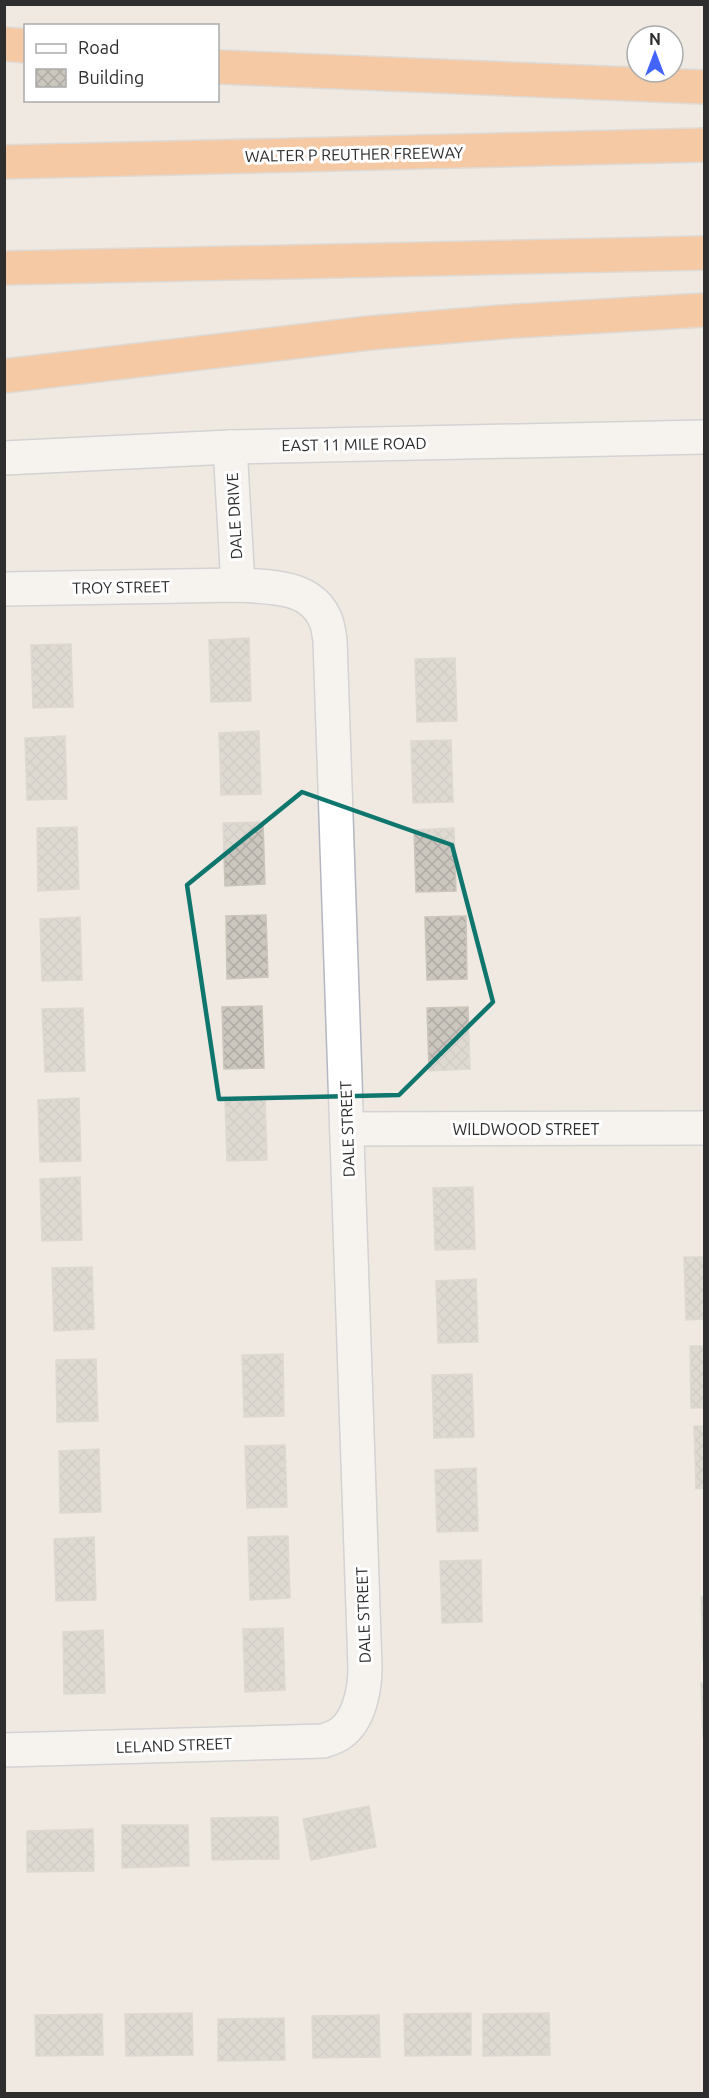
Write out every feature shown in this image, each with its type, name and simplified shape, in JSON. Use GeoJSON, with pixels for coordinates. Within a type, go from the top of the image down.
{"type":"FeatureCollection","features":[{"type":"Feature","properties":{"kind":"highway"},"geometry":{"type":"LineString","coordinates":[[4,44],[24,46]]}},
{"type":"Feature","properties":{"kind":"highway"},"geometry":{"type":"LineString","coordinates":[[219,67],[705,87]]}},
{"type":"Feature","properties":{"kind":"highway","name":"WALTER P REUTHER FREEWAY"},"geometry":{"type":"LineString","coordinates":[[4,162],[705,145]]}},
{"type":"Feature","properties":{"kind":"highway"},"geometry":{"type":"LineString","coordinates":[[4,268],[705,253]]}},
{"type":"Feature","properties":{"kind":"highway"},"geometry":{"type":"LineString","coordinates":[[4,376],[369,333],[501,322],[705,310]]}},
{"type":"Feature","properties":{"kind":"street","name":"EAST 11 MILE ROAD"},"geometry":{"type":"LineString","coordinates":[[4,458],[230,447],[705,437]]}},
{"type":"Feature","properties":{"kind":"street","name":"DALE DRIVE"},"geometry":{"type":"LineString","coordinates":[[230,447],[238,585]]}},
{"type":"Feature","properties":{"kind":"street","name":"TROY STREET"},"geometry":{"type":"LineString","coordinates":[[4,589],[238,585]]}},
{"type":"Feature","properties":{"kind":"street","name":"DALE STREET"},"geometry":{"type":"LineString","coordinates":[[238,585],[275,587],[295,591],[315,604],[326,620],[330,639],[365,1686],[360,1703],[342,1733]]}},
{"type":"Feature","properties":{"kind":"street","name":"WILDWOOD STREET"},"geometry":{"type":"LineString","coordinates":[[348,1129],[705,1128]]}},
{"type":"Feature","properties":{"kind":"street","name":"LELAND STREET"},"geometry":{"type":"LineString","coordinates":[[4,1750],[323,1741],[342,1733]]}},
{"type":"Feature","properties":{"kind":"highlighted area"},"geometry":{"type":"Polygon","coordinates":[[[302,792],[452,845],[493,1002],[399,1095],[219,1099],[187,885],[302,792]]]}},
{"type":"Feature","properties":{"kind":"building"},"geometry":{"type":"Polygon","coordinates":[[[249,638],[251,701],[211,702],[209,640],[249,638]]]}},
{"type":"Feature","properties":{"kind":"building"},"geometry":{"type":"Polygon","coordinates":[[[71,644],[73,707],[33,708],[31,645],[71,644]]]}},
{"type":"Feature","properties":{"kind":"building"},"geometry":{"type":"Polygon","coordinates":[[[455,658],[457,721],[417,722],[415,659],[455,658]]]}},
{"type":"Feature","properties":{"kind":"building"},"geometry":{"type":"Polygon","coordinates":[[[259,731],[261,794],[221,795],[219,733],[259,731]]]}},
{"type":"Feature","properties":{"kind":"building"},"geometry":{"type":"Polygon","coordinates":[[[65,736],[67,799],[27,800],[25,738],[65,736]]]}},
{"type":"Feature","properties":{"kind":"building"},"geometry":{"type":"Polygon","coordinates":[[[451,740],[453,802],[413,803],[411,741],[451,740]]]}},
{"type":"Feature","properties":{"kind":"building"},"geometry":{"type":"Polygon","coordinates":[[[263,822],[265,884],[225,886],[223,823],[263,822]]]}},
{"type":"Feature","properties":{"kind":"building"},"geometry":{"type":"Polygon","coordinates":[[[77,827],[79,889],[38,891],[37,828],[77,827]]]}},
{"type":"Feature","properties":{"kind":"building"},"geometry":{"type":"Polygon","coordinates":[[[454,828],[456,891],[416,892],[414,830],[454,828]]]}},
{"type":"Feature","properties":{"kind":"building"},"geometry":{"type":"Polygon","coordinates":[[[266,915],[268,977],[227,979],[226,916],[266,915]]]}},
{"type":"Feature","properties":{"kind":"building"},"geometry":{"type":"Polygon","coordinates":[[[466,916],[467,979],[427,980],[425,917],[466,916]]]}},
{"type":"Feature","properties":{"kind":"building"},"geometry":{"type":"Polygon","coordinates":[[[80,917],[82,980],[42,981],[40,919],[80,917]]]}},
{"type":"Feature","properties":{"kind":"building"},"geometry":{"type":"Polygon","coordinates":[[[262,1006],[264,1068],[224,1069],[222,1007],[262,1006]]]}},
{"type":"Feature","properties":{"kind":"building"},"geometry":{"type":"Polygon","coordinates":[[[468,1007],[470,1069],[429,1071],[427,1008],[468,1007]]]}},
{"type":"Feature","properties":{"kind":"building"},"geometry":{"type":"Polygon","coordinates":[[[83,1008],[85,1071],[45,1072],[42,1009],[83,1008]]]}},
{"type":"Feature","properties":{"kind":"building"},"geometry":{"type":"Polygon","coordinates":[[[265,1097],[267,1160],[227,1161],[225,1098],[265,1097]]]}},
{"type":"Feature","properties":{"kind":"building"},"geometry":{"type":"Polygon","coordinates":[[[79,1098],[81,1161],[40,1162],[38,1100],[79,1098]]]}},
{"type":"Feature","properties":{"kind":"building"},"geometry":{"type":"Polygon","coordinates":[[[80,1177],[82,1240],[42,1241],[40,1179],[80,1177]]]}},
{"type":"Feature","properties":{"kind":"building"},"geometry":{"type":"Polygon","coordinates":[[[473,1187],[475,1249],[435,1250],[433,1188],[473,1187]]]}},
{"type":"Feature","properties":{"kind":"building"},"geometry":{"type":"Polygon","coordinates":[[[684,1257],[704,1257],[704,1319],[686,1320],[684,1257]]]}},
{"type":"Feature","properties":{"kind":"building"},"geometry":{"type":"Polygon","coordinates":[[[92,1267],[94,1329],[54,1331],[52,1268],[92,1267]]]}},
{"type":"Feature","properties":{"kind":"building"},"geometry":{"type":"Polygon","coordinates":[[[476,1279],[478,1342],[438,1343],[436,1281],[476,1279]]]}},
{"type":"Feature","properties":{"kind":"building"},"geometry":{"type":"Polygon","coordinates":[[[690,1346],[704,1346],[704,1408],[691,1408],[690,1346]]]}},
{"type":"Feature","properties":{"kind":"building"},"geometry":{"type":"Polygon","coordinates":[[[283,1354],[284,1416],[244,1417],[242,1355],[283,1354]]]}},
{"type":"Feature","properties":{"kind":"building"},"geometry":{"type":"Polygon","coordinates":[[[96,1359],[98,1421],[57,1422],[56,1360],[96,1359]]]}},
{"type":"Feature","properties":{"kind":"building"},"geometry":{"type":"Polygon","coordinates":[[[472,1374],[474,1437],[434,1438],[432,1375],[472,1374]]]}},
{"type":"Feature","properties":{"kind":"building"},"geometry":{"type":"Polygon","coordinates":[[[694,1426],[704,1426],[704,1488],[696,1489],[694,1426]]]}},
{"type":"Feature","properties":{"kind":"building"},"geometry":{"type":"Polygon","coordinates":[[[285,1445],[287,1507],[247,1508],[245,1446],[285,1445]]]}},
{"type":"Feature","properties":{"kind":"building"},"geometry":{"type":"Polygon","coordinates":[[[99,1449],[101,1512],[60,1513],[59,1451],[99,1449]]]}},
{"type":"Feature","properties":{"kind":"building"},"geometry":{"type":"Polygon","coordinates":[[[476,1468],[478,1531],[437,1532],[435,1470],[476,1468]]]}},
{"type":"Feature","properties":{"kind":"building"},"geometry":{"type":"Polygon","coordinates":[[[288,1536],[290,1598],[250,1600],[248,1537],[288,1536]]]}},
{"type":"Feature","properties":{"kind":"building"},"geometry":{"type":"Polygon","coordinates":[[[94,1537],[96,1600],[56,1601],[54,1539],[94,1537]]]}},
{"type":"Feature","properties":{"kind":"building"},"geometry":{"type":"Polygon","coordinates":[[[481,1560],[482,1622],[442,1623],[440,1561],[481,1560]]]}},
{"type":"Feature","properties":{"kind":"building"},"geometry":{"type":"Polygon","coordinates":[[[701,1597],[704,1597],[704,1660],[703,1660],[701,1597]]]}},
{"type":"Feature","properties":{"kind":"building"},"geometry":{"type":"Polygon","coordinates":[[[283,1628],[285,1690],[245,1692],[243,1629],[283,1628]]]}},
{"type":"Feature","properties":{"kind":"building"},"geometry":{"type":"Polygon","coordinates":[[[103,1630],[105,1693],[64,1694],[63,1632],[103,1630]]]}},
{"type":"Feature","properties":{"kind":"building"},"geometry":{"type":"Polygon","coordinates":[[[701,1683],[704,1683],[704,1737],[703,1737],[701,1683]]]}},
{"type":"Feature","properties":{"kind":"building"},"geometry":{"type":"Polygon","coordinates":[[[369,1806],[376,1847],[311,1860],[303,1819],[369,1806]]]}},
{"type":"Feature","properties":{"kind":"building"},"geometry":{"type":"Polygon","coordinates":[[[278,1817],[279,1859],[212,1860],[211,1818],[278,1817]]]}},
{"type":"Feature","properties":{"kind":"building"},"geometry":{"type":"Polygon","coordinates":[[[122,1825],[188,1825],[189,1866],[122,1868],[122,1825]]]}},
{"type":"Feature","properties":{"kind":"building"},"geometry":{"type":"Polygon","coordinates":[[[93,1829],[94,1871],[27,1872],[27,1831],[93,1829]]]}},
{"type":"Feature","properties":{"kind":"building"},"geometry":{"type":"Polygon","coordinates":[[[192,2013],[193,2055],[126,2056],[125,2014],[192,2013]]]}},
{"type":"Feature","properties":{"kind":"building"},"geometry":{"type":"Polygon","coordinates":[[[471,2013],[471,2055],[405,2056],[404,2014],[471,2013]]]}},
{"type":"Feature","properties":{"kind":"building"},"geometry":{"type":"Polygon","coordinates":[[[549,2013],[550,2055],[483,2056],[483,2014],[549,2013]]]}},
{"type":"Feature","properties":{"kind":"building"},"geometry":{"type":"Polygon","coordinates":[[[102,2014],[103,2055],[36,2056],[35,2015],[102,2014]]]}},
{"type":"Feature","properties":{"kind":"building"},"geometry":{"type":"Polygon","coordinates":[[[379,2015],[380,2057],[313,2058],[312,2016],[379,2015]]]}},
{"type":"Feature","properties":{"kind":"building"},"geometry":{"type":"Polygon","coordinates":[[[284,2018],[285,2060],[218,2061],[218,2019],[284,2018]]]}}]}
